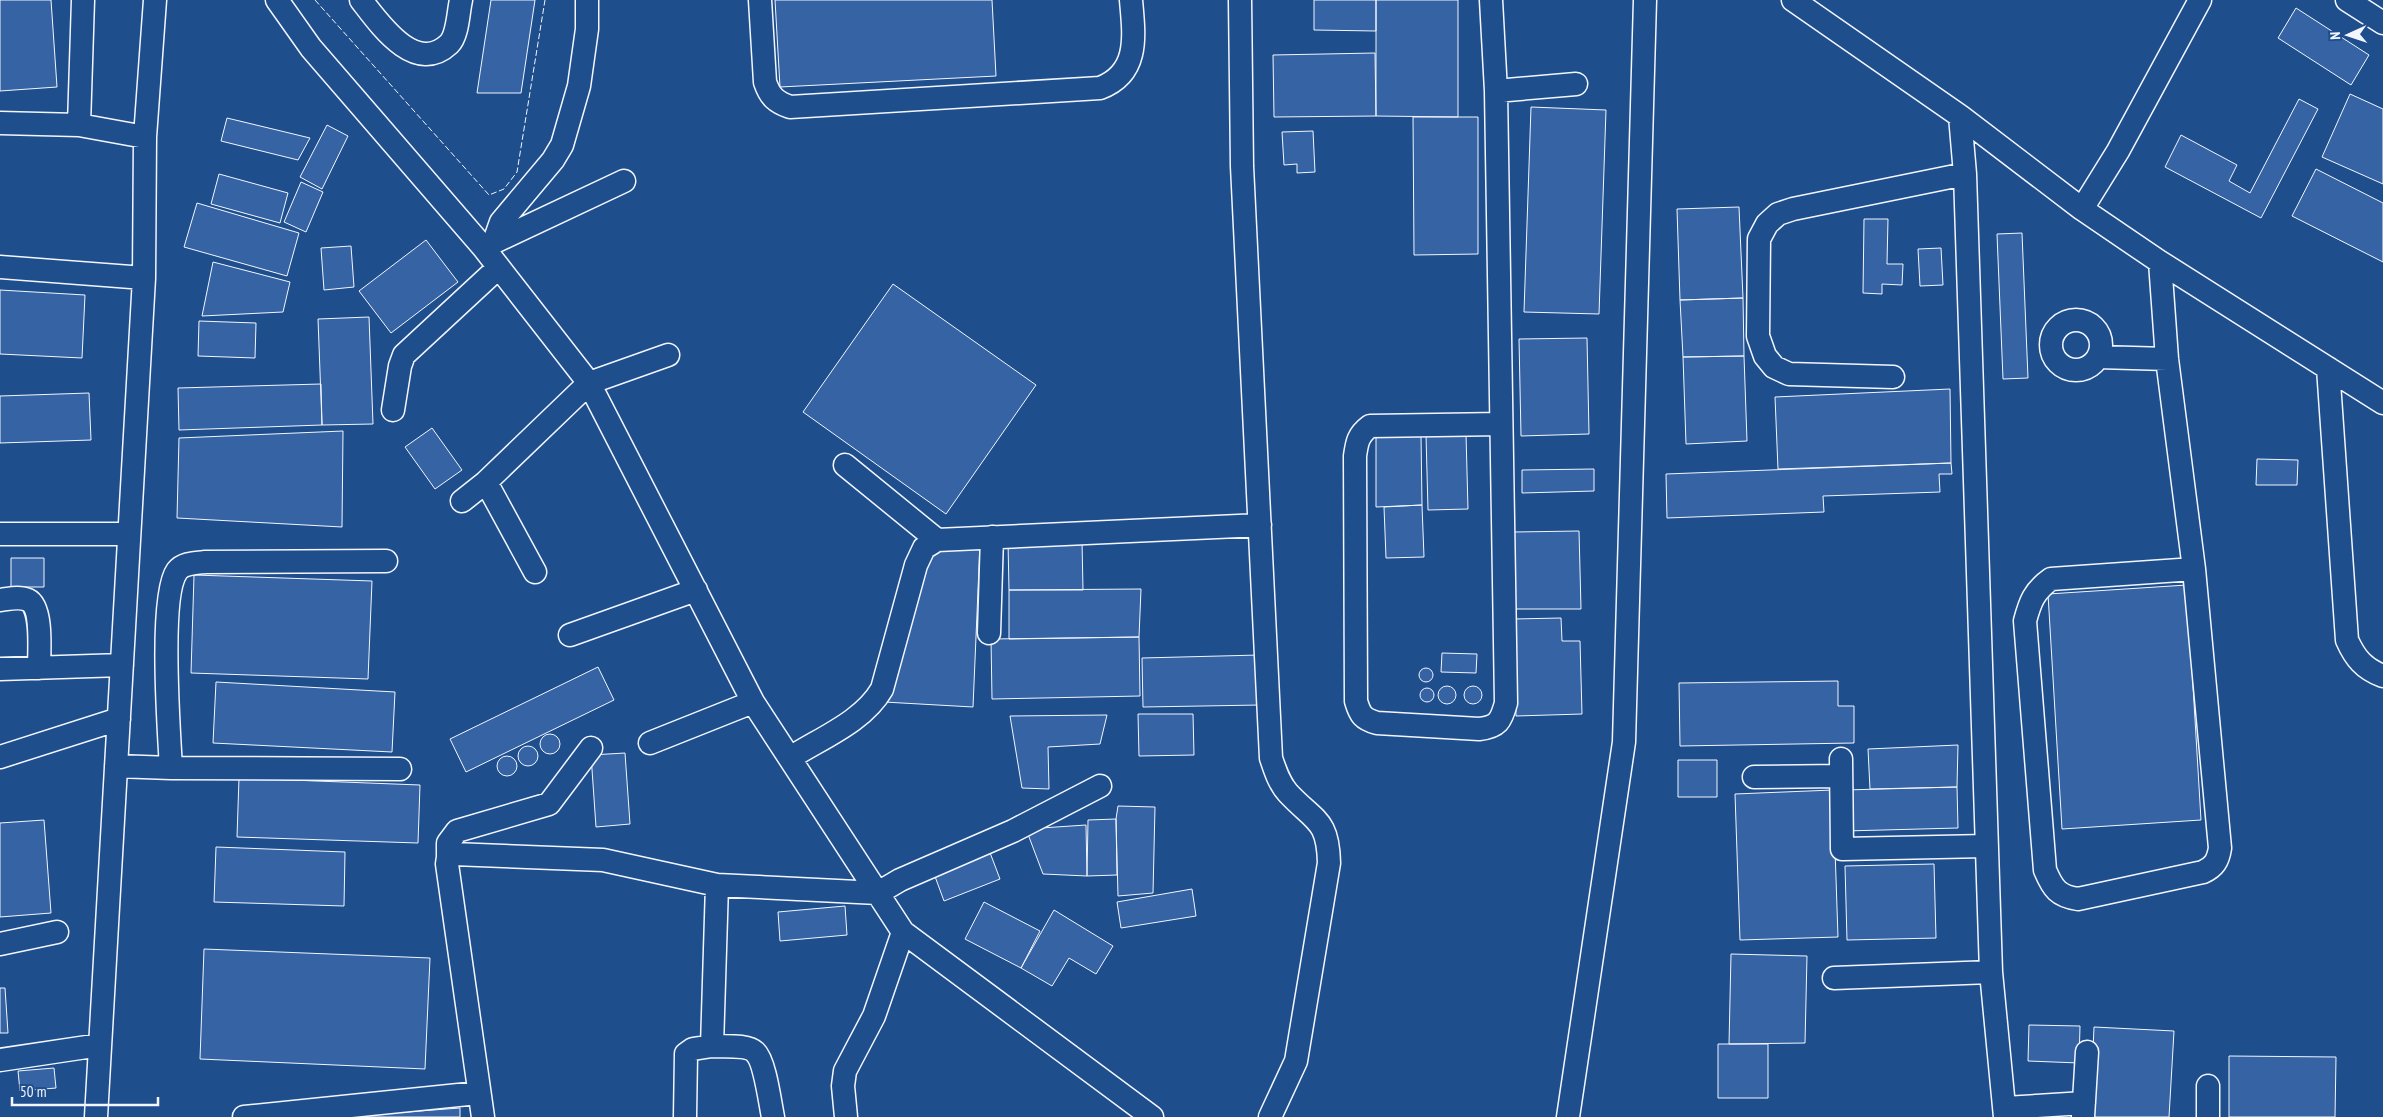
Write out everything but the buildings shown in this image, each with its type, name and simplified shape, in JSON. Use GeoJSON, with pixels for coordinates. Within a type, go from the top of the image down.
{"type":"FeatureCollection","features":[{"type":"Feature","properties":{"kind":"street"},"geometry":{"type":"LineString","coordinates":[[78,125],[83,0]]}},
{"type":"Feature","properties":{"kind":"street"},"geometry":{"type":"LineString","coordinates":[[96,1117],[144,278],[144,137],[154,0]]}},
{"type":"Feature","properties":{"kind":"street"},"geometry":{"type":"LineString","coordinates":[[277,0],[311,48],[489,245],[498,268],[589,383],[753,702],[903,932],[1152,1117]]}},
{"type":"Feature","properties":{"kind":"street"},"geometry":{"type":"LineString","coordinates":[[362,0],[383,28],[400,45],[419,53],[435,52],[449,44],[456,30],[460,0]]}},
{"type":"Feature","properties":{"kind":"street"},"geometry":{"type":"LineString","coordinates":[[489,245],[501,222],[553,160],[562,145],[579,86],[587,28],[587,0]]}},
{"type":"Feature","properties":{"kind":"street"},"geometry":{"type":"LineString","coordinates":[[760,0],[765,82],[769,94],[778,103],[790,107],[1100,88],[1113,83],[1125,71],[1131,54],[1134,34],[1131,0]]}},
{"type":"Feature","properties":{"kind":"street"},"geometry":{"type":"LineString","coordinates":[[1240,0],[1242,166],[1271,758],[1278,779],[1287,792],[1320,824],[1328,841],[1329,856],[1296,1061],[1270,1117]]}},
{"type":"Feature","properties":{"kind":"street"},"geometry":{"type":"LineString","coordinates":[[1491,0],[1496,91],[1506,703],[1502,717],[1492,728],[1479,729],[1377,723],[1367,720],[1360,715],[1356,702],[1355,456],[1357,441],[1361,433],[1370,426],[1501,424]]}},
{"type":"Feature","properties":{"kind":"street"},"geometry":{"type":"LineString","coordinates":[[1568,1117],[1624,742],[1645,0]]}},
{"type":"Feature","properties":{"kind":"street"},"geometry":{"type":"LineString","coordinates":[[1793,0],[1960,116],[2082,209],[2160,262],[2383,402]]}},
{"type":"Feature","properties":{"kind":"street"},"geometry":{"type":"LineString","coordinates":[[2082,209],[2118,151],[2200,0]]}},
{"type":"Feature","properties":{"kind":"street"},"geometry":{"type":"LineString","coordinates":[[2347,0],[2383,23]]}},
{"type":"Feature","properties":{"kind":"street"},"geometry":{"type":"LineString","coordinates":[[1496,91],[1576,84]]}},
{"type":"Feature","properties":{"kind":"street"},"geometry":{"type":"LineString","coordinates":[[1960,116],[1965,174],[1991,972],[2005,1113],[2083,1110],[2087,1052]]}},
{"type":"Feature","properties":{"kind":"street"},"geometry":{"type":"LineString","coordinates":[[0,123],[78,125],[144,137]]}},
{"type":"Feature","properties":{"kind":"street"},"geometry":{"type":"LineString","coordinates":[[1893,377],[1789,374],[1774,367],[1765,356],[1758,336],[1759,239],[1766,224],[1778,214],[1793,209],[1965,174]]}},
{"type":"Feature","properties":{"kind":"street"},"geometry":{"type":"LineString","coordinates":[[489,245],[624,181]]}},
{"type":"Feature","properties":{"kind":"street"},"geometry":{"type":"LineString","coordinates":[[2160,262],[2167,359],[2194,569],[2220,848],[2218,859],[2212,868],[2202,872],[2078,899],[2064,897],[2051,885],[2045,870],[2025,621],[2030,600],[2038,588],[2051,579],[2194,569]]}},
{"type":"Feature","properties":{"kind":"street"},"geometry":{"type":"LineString","coordinates":[[0,267],[144,278]]}},
{"type":"Feature","properties":{"kind":"street"},"geometry":{"type":"LineString","coordinates":[[393,410],[400,366],[404,355],[498,268]]}},
{"type":"Feature","properties":{"kind":"street"},"geometry":{"type":"LineString","coordinates":[[462,502],[486,482],[589,383],[668,356]]}},
{"type":"Feature","properties":{"kind":"street"},"geometry":{"type":"LineString","coordinates":[[2098,357],[2167,359]]}},
{"type":"Feature","properties":{"kind":"street"},"geometry":{"type":"LineString","coordinates":[[2328,368],[2347,640],[2353,653],[2365,668],[2383,676]]}},
{"type":"Feature","properties":{"kind":"street"},"geometry":{"type":"LineString","coordinates":[[845,465],[937,540]]}},
{"type":"Feature","properties":{"kind":"street"},"geometry":{"type":"LineString","coordinates":[[486,482],[535,572]]}},
{"type":"Feature","properties":{"kind":"street"},"geometry":{"type":"LineString","coordinates":[[790,758],[861,714],[874,703],[882,689],[916,565],[924,548],[937,540],[1260,525]]}},
{"type":"Feature","properties":{"kind":"street"},"geometry":{"type":"LineString","coordinates":[[0,534],[129,534]]}},
{"type":"Feature","properties":{"kind":"street"},"geometry":{"type":"LineString","coordinates":[[989,633],[992,537]]}},
{"type":"Feature","properties":{"kind":"street"},"geometry":{"type":"LineString","coordinates":[[170,768],[166,694],[168,619],[171,581],[178,570],[186,564],[205,562],[386,561]]}},
{"type":"Feature","properties":{"kind":"street"},"geometry":{"type":"LineString","coordinates":[[570,635],[696,590]]}},
{"type":"Feature","properties":{"kind":"street"},"geometry":{"type":"LineString","coordinates":[[0,600],[18,598],[29,600],[34,607],[38,618],[39,668]]}},
{"type":"Feature","properties":{"kind":"street"},"geometry":{"type":"LineString","coordinates":[[0,669],[122,665]]}},
{"type":"Feature","properties":{"kind":"street"},"geometry":{"type":"LineString","coordinates":[[650,743],[753,702]]}},
{"type":"Feature","properties":{"kind":"street"},"geometry":{"type":"LineString","coordinates":[[0,757],[119,719]]}},
{"type":"Feature","properties":{"kind":"street"},"geometry":{"type":"LineString","coordinates":[[482,1117],[447,864],[448,843],[457,831],[550,804],[591,748]]}},
{"type":"Feature","properties":{"kind":"street"},"geometry":{"type":"LineString","coordinates":[[116,766],[400,769]]}},
{"type":"Feature","properties":{"kind":"street"},"geometry":{"type":"LineString","coordinates":[[1754,776],[1841,768],[1842,849],[1986,846]]}},
{"type":"Feature","properties":{"kind":"street"},"geometry":{"type":"LineString","coordinates":[[448,857],[460,853],[603,860],[717,885],[878,893],[900,880],[1013,831],[1100,786]]}},
{"type":"Feature","properties":{"kind":"street"},"geometry":{"type":"LineString","coordinates":[[712,1046],[717,885]]}},
{"type":"Feature","properties":{"kind":"street"},"geometry":{"type":"LineString","coordinates":[[0,944],[57,932]]}},
{"type":"Feature","properties":{"kind":"street"},"geometry":{"type":"LineString","coordinates":[[846,1117],[843,1086],[845,1071],[874,1016],[903,932]]}},
{"type":"Feature","properties":{"kind":"street"},"geometry":{"type":"LineString","coordinates":[[1834,978],[1991,972]]}},
{"type":"Feature","properties":{"kind":"street"},"geometry":{"type":"LineString","coordinates":[[0,1060],[100,1045]]}},
{"type":"Feature","properties":{"kind":"street"},"geometry":{"type":"LineString","coordinates":[[685,1117],[686,1054],[693,1049],[712,1046],[748,1049],[755,1052],[760,1060],[773,1117]]}},
{"type":"Feature","properties":{"kind":"street"},"geometry":{"type":"LineString","coordinates":[[2208,1086],[2208,1117]]}},
{"type":"Feature","properties":{"kind":"street"},"geometry":{"type":"LineString","coordinates":[[244,1117],[478,1092]]}},
{"type":"Feature","properties":{"kind":"fence"},"geometry":{"type":"LineString","coordinates":[[315,0],[489,195],[504,189],[517,172],[545,0]]}}]}
